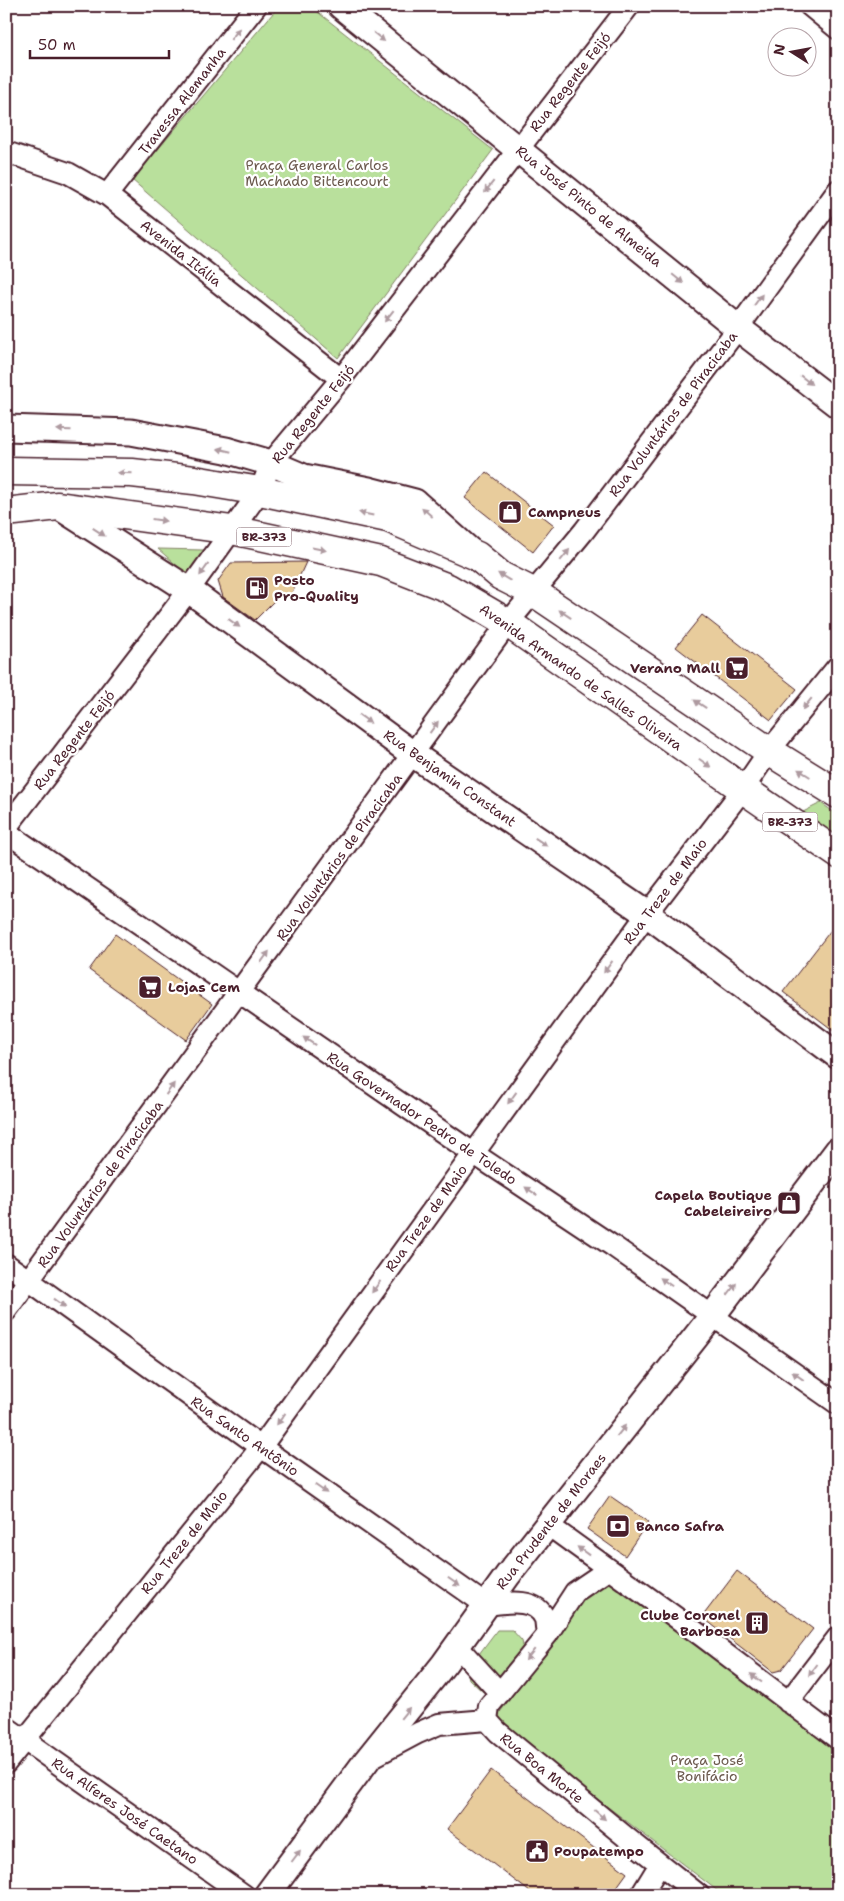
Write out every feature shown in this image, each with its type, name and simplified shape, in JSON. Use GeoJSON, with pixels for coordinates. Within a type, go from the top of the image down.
{"type":"FeatureCollection","features":[{"type":"Feature","properties":{"kind":"main road"},"geometry":{"type":"LineString","coordinates":[[6,471],[132,473],[194,480],[260,491],[388,518],[476,556],[502,576],[534,593],[769,751],[838,794]]}},
{"type":"Feature","properties":{"kind":"main road","name":"Avenida Armando de Salles Oliveira"},"geometry":{"type":"LineString","coordinates":[[6,512],[58,506],[232,530],[381,562],[448,588],[508,623],[743,790],[838,854]]}},
{"type":"Feature","properties":{"kind":"street","name":"Travessa Alemanha"},"geometry":{"type":"LineString","coordinates":[[107,195],[256,6]]}},
{"type":"Feature","properties":{"kind":"street","name":"Rua José Pinto de Almeida"},"geometry":{"type":"LineString","coordinates":[[341,6],[738,328],[838,405]]}},
{"type":"Feature","properties":{"kind":"street","name":"Rua Regente Feijó"},"geometry":{"type":"LineString","coordinates":[[6,828],[189,590],[260,491],[271,463],[341,379],[629,6]]}},
{"type":"Feature","properties":{"kind":"street"},"geometry":{"type":"LineString","coordinates":[[810,6],[838,29]]}},
{"type":"Feature","properties":{"kind":"street","name":"Avenida Itália"},"geometry":{"type":"LineString","coordinates":[[6,152],[68,174],[107,195],[341,379]]}},
{"type":"Feature","properties":{"kind":"street","name":"Rua Voluntários de Piracicaba"},"geometry":{"type":"LineString","coordinates":[[6,1311],[30,1282],[508,623],[584,531],[738,328],[838,190]]}},
{"type":"Feature","properties":{"kind":"street"},"geometry":{"type":"LineString","coordinates":[[6,428],[131,432],[226,450],[271,463],[304,477],[369,490],[415,502],[476,556]]}},
{"type":"Feature","properties":{"kind":"street","name":"Rua Benjamin Constant"},"geometry":{"type":"LineString","coordinates":[[58,506],[189,590],[414,755],[647,914],[838,1056]]}},
{"type":"Feature","properties":{"kind":"street","name":"Rua Treze de Maio"},"geometry":{"type":"LineString","coordinates":[[6,1763],[261,1447],[647,914],[743,790],[769,751],[838,666]]}},
{"type":"Feature","properties":{"kind":"street","name":"Rua Governador Pedro de Toledo"},"geometry":{"type":"LineString","coordinates":[[6,832],[473,1153],[613,1246],[838,1404]]}},
{"type":"Feature","properties":{"kind":"street","name":"Rua Prudente de Moraes"},"geometry":{"type":"LineString","coordinates":[[267,1895],[367,1760],[713,1315],[838,1150]]}},
{"type":"Feature","properties":{"kind":"street","name":"Rua Santo Antônio"},"geometry":{"type":"LineString","coordinates":[[6,1264],[261,1447],[486,1605]]}},
{"type":"Feature","properties":{"kind":"street"},"geometry":{"type":"LineString","coordinates":[[548,1525],[838,1738]]}},
{"type":"Feature","properties":{"kind":"street"},"geometry":{"type":"LineString","coordinates":[[367,1760],[439,1724],[487,1720],[489,1706],[547,1635],[575,1592],[609,1569]]}},
{"type":"Feature","properties":{"kind":"street"},"geometry":{"type":"LineString","coordinates":[[486,1605],[522,1603],[535,1607],[544,1618],[547,1635]]}},
{"type":"Feature","properties":{"kind":"street"},"geometry":{"type":"LineString","coordinates":[[788,1702],[838,1638]]}},
{"type":"Feature","properties":{"kind":"street"},"geometry":{"type":"LineString","coordinates":[[456,1646],[500,1693]]}},
{"type":"Feature","properties":{"kind":"street","name":"Rua Boa Morte"},"geometry":{"type":"LineString","coordinates":[[487,1720],[498,1732],[699,1895]]}},
{"type":"Feature","properties":{"kind":"street","name":"Rua Alferes José Caetano"},"geometry":{"type":"LineString","coordinates":[[6,1726],[23,1740],[244,1895]]}},
{"type":"Feature","properties":{"kind":"street"},"geometry":{"type":"LineString","coordinates":[[641,1895],[660,1864]]}},
{"type":"Feature","properties":{"kind":"green space","name":"Praça General Carlos Machado Bittencourt"},"geometry":{"type":"Polygon","coordinates":[[[279,6],[310,6],[493,150],[338,358],[132,180],[279,6]]]}},
{"type":"Feature","properties":{"kind":"green space"},"geometry":{"type":"Polygon","coordinates":[[[158,549],[204,550],[189,576],[158,549]]]}},
{"type":"Feature","properties":{"kind":"green space"},"geometry":{"type":"Polygon","coordinates":[[[821,803],[838,815],[838,839],[801,813],[821,803]]]}},
{"type":"Feature","properties":{"kind":"green space","name":"Praça José Bonifácio"},"geometry":{"type":"Polygon","coordinates":[[[603,1575],[838,1753],[838,1895],[723,1895],[494,1720],[603,1575]]]}},
{"type":"Feature","properties":{"kind":"green space"},"geometry":{"type":"Polygon","coordinates":[[[497,1630],[512,1630],[522,1641],[526,1659],[501,1691],[483,1692],[469,1679],[467,1670],[497,1630]]]}},
{"type":"Feature","properties":{"kind":"building","name":"Campneus"},"geometry":{"type":"Polygon","coordinates":[[[486,472],[554,525],[533,552],[465,498],[486,472]]]}},
{"type":"Feature","properties":{"kind":"building","name":"Posto Pro-Quality"},"geometry":{"type":"Polygon","coordinates":[[[306,562],[290,597],[280,595],[255,620],[223,597],[218,581],[231,563],[306,562]]]}},
{"type":"Feature","properties":{"kind":"building","name":"Verano Mall"},"geometry":{"type":"Polygon","coordinates":[[[702,615],[797,689],[771,720],[676,647],[702,615]]]}},
{"type":"Feature","properties":{"kind":"building"},"geometry":{"type":"Polygon","coordinates":[[[838,921],[838,1034],[783,992],[838,921]]]}},
{"type":"Feature","properties":{"kind":"building","name":"Lojas Cem"},"geometry":{"type":"Polygon","coordinates":[[[115,934],[212,1004],[186,1040],[89,970],[115,934]]]}},
{"type":"Feature","properties":{"kind":"building","name":"Banco Safra"},"geometry":{"type":"Polygon","coordinates":[[[610,1496],[648,1522],[625,1556],[587,1529],[610,1496]]]}},
{"type":"Feature","properties":{"kind":"building","name":"Clube Coronel Barbosa"},"geometry":{"type":"Polygon","coordinates":[[[737,1571],[813,1629],[781,1670],[773,1672],[702,1617],[737,1571]]]}},
{"type":"Feature","properties":{"kind":"building","name":"Poupatempo"},"geometry":{"type":"Polygon","coordinates":[[[491,1770],[627,1873],[611,1895],[534,1895],[447,1829],[491,1770]]]}},
{"type":"Feature","properties":{"kind":"place","name":"Campneus"},"geometry":{"type":"Point","coordinates":[510,512]}},
{"type":"Feature","properties":{"kind":"place","name":"Posto Pro-Quality"},"geometry":{"type":"Point","coordinates":[257,588]}},
{"type":"Feature","properties":{"kind":"place","name":"Verano Mall"},"geometry":{"type":"Point","coordinates":[737,668]}},
{"type":"Feature","properties":{"kind":"place","name":"Lojas Cem"},"geometry":{"type":"Point","coordinates":[150,987]}},
{"type":"Feature","properties":{"kind":"place","name":"Capela Boutique Cabeleireiro"},"geometry":{"type":"Point","coordinates":[789,1203]}},
{"type":"Feature","properties":{"kind":"place","name":"Banco Safra"},"geometry":{"type":"Point","coordinates":[618,1526]}},
{"type":"Feature","properties":{"kind":"place","name":"Clube Coronel Barbosa"},"geometry":{"type":"Point","coordinates":[757,1623]}},
{"type":"Feature","properties":{"kind":"place","name":"Poupatempo"},"geometry":{"type":"Point","coordinates":[537,1851]}}]}
